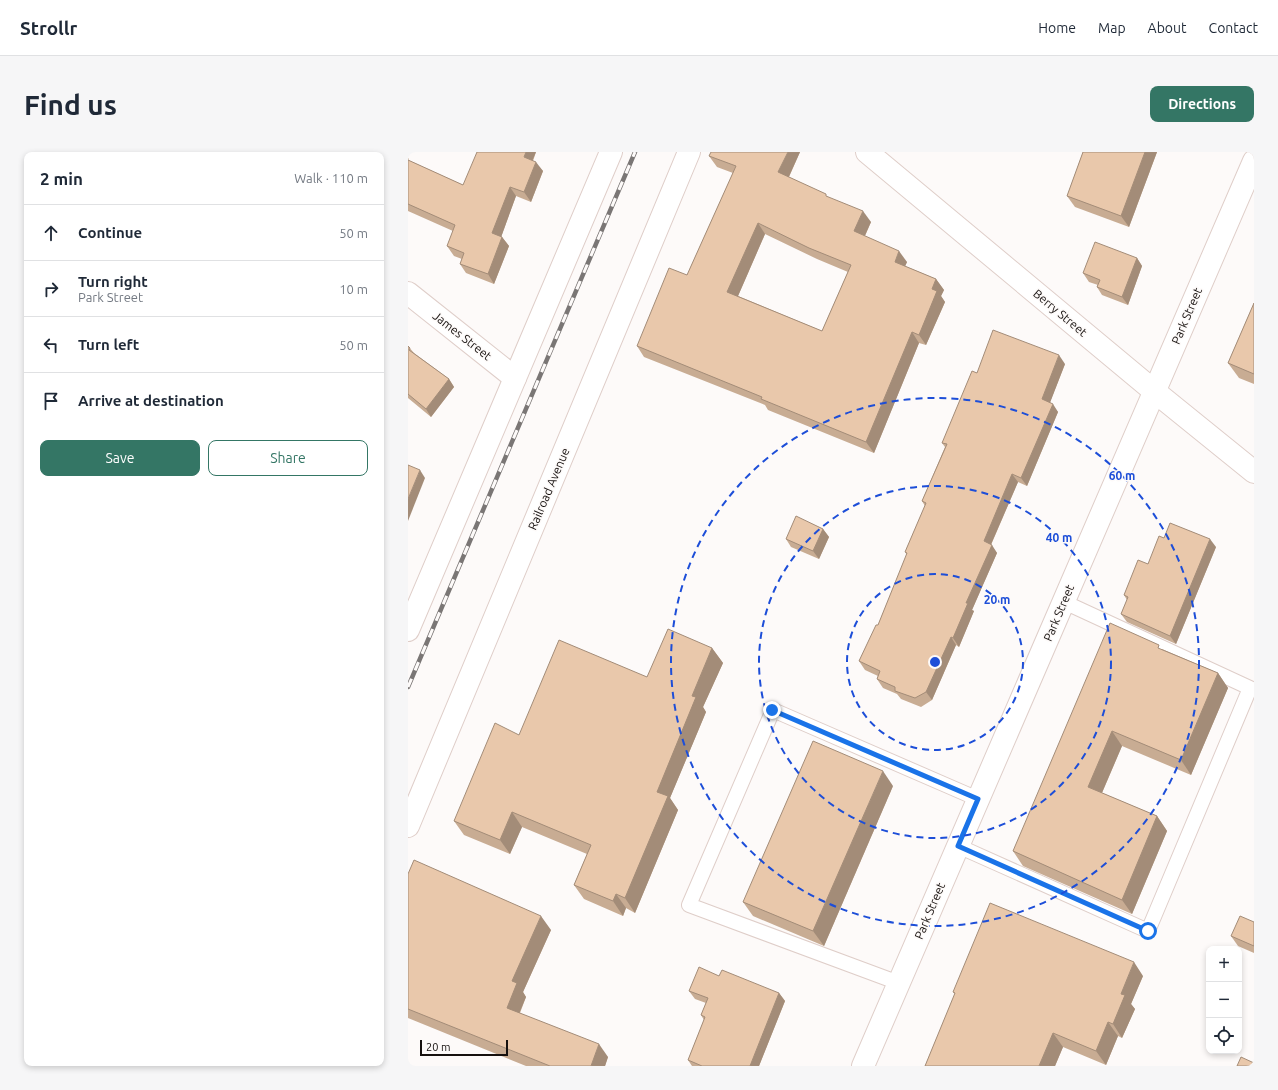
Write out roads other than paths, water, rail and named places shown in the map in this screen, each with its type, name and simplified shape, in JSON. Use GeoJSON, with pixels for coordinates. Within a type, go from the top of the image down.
{"type":"FeatureCollection","features":[{"type":"Feature","properties":{"kind":"street"},"geometry":{"type":"LineString","coordinates":[[408,630],[611,152]]}},
{"type":"Feature","properties":{"kind":"street","name":"Railroad Avenue"},"geometry":{"type":"LineString","coordinates":[[408,826],[690,152]]}},
{"type":"Feature","properties":{"kind":"street","name":"Berry Street"},"geometry":{"type":"LineString","coordinates":[[867,152],[1154,391],[1254,472]]}},
{"type":"Feature","properties":{"kind":"street","name":"Park Street"},"geometry":{"type":"LineString","coordinates":[[863,1066],[1254,161]]}},
{"type":"Feature","properties":{"kind":"street","name":"James Street"},"geometry":{"type":"LineString","coordinates":[[408,293],[515,378]]}},
{"type":"Feature","properties":{"kind":"lane"},"geometry":{"type":"LineString","coordinates":[[958,846],[1148,931],[1250,688],[1064,602]]}},
{"type":"Feature","properties":{"kind":"lane"},"geometry":{"type":"LineString","coordinates":[[899,983],[689,905],[772,710],[978,799]]}},
{"type":"Feature","properties":{"kind":"railway"},"geometry":{"type":"LineString","coordinates":[[408,687],[635,152]]}}]}
